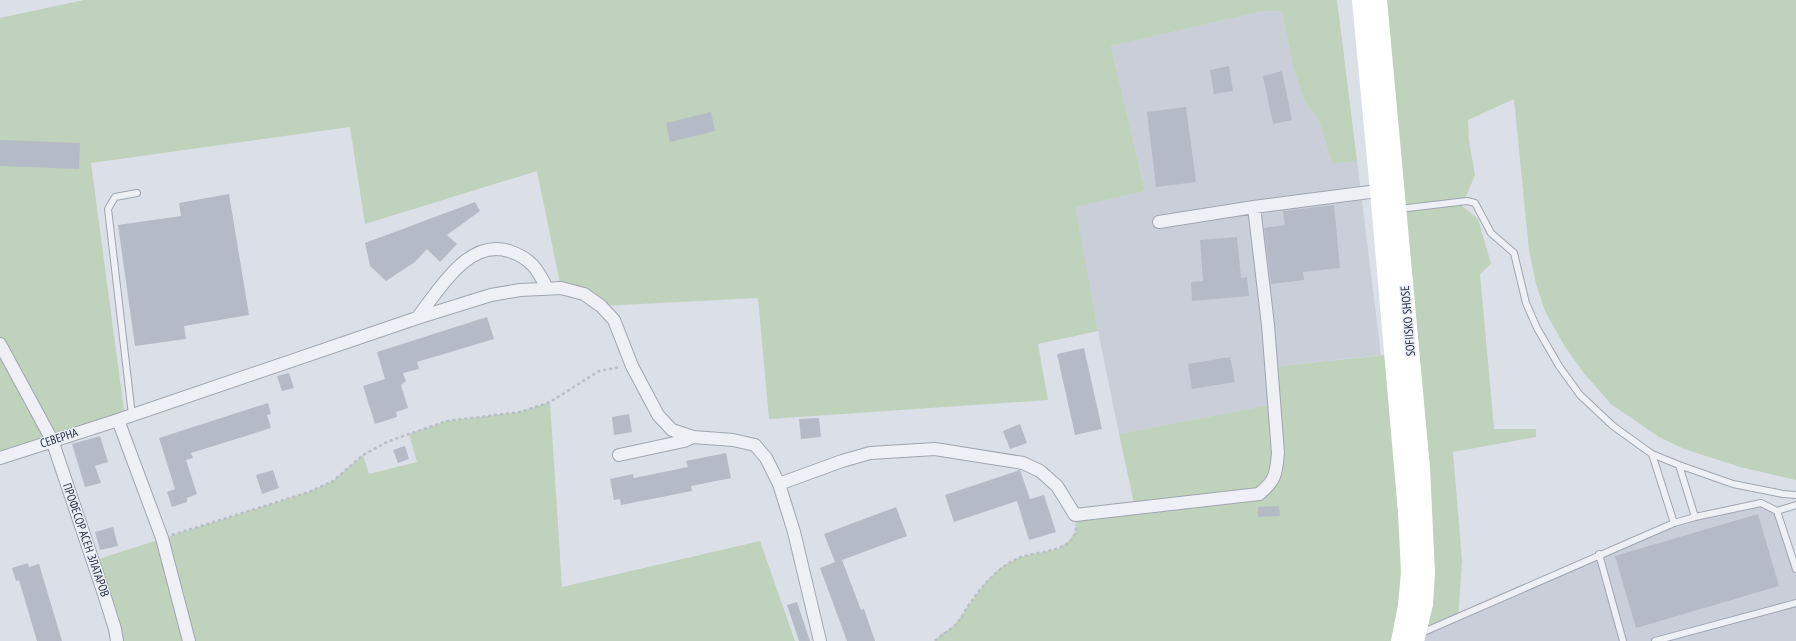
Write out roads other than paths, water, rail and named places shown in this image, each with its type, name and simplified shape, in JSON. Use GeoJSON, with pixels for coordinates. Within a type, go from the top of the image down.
{"type":"FeatureCollection","features":[{"type":"Feature","properties":{"kind":"main road","name":"SOFIISKO SHOSE"},"geometry":{"type":"LineString","coordinates":[[1361,0],[1388,190],[1397,209],[1422,476],[1426,573],[1424,604],[1418,639]]}},
{"type":"Feature","properties":{"kind":"main road","name":"SOFIISKO SHOSE"},"geometry":{"type":"LineString","coordinates":[[1378,0],[1410,565],[1407,606],[1400,641]]}},
{"type":"Feature","properties":{"kind":"street"},"geometry":{"type":"LineString","coordinates":[[1159,222],[1254,207],[1388,190]]}},
{"type":"Feature","properties":{"kind":"street"},"geometry":{"type":"LineString","coordinates":[[779,484],[842,461],[870,453],[935,449],[1023,463],[1040,471],[1058,486],[1075,515],[1259,494],[1268,486],[1276,473],[1278,453],[1268,325],[1254,207]]}},
{"type":"Feature","properties":{"kind":"street"},"geometry":{"type":"LineString","coordinates":[[417,318],[457,267],[478,252],[499,248],[521,255],[534,265],[547,288]]}},
{"type":"Feature","properties":{"kind":"street","name":"СЕВЕРНА"},"geometry":{"type":"LineString","coordinates":[[0,458],[118,420],[417,318],[491,295],[520,290],[547,288],[561,288],[584,294],[601,306],[614,320],[632,366],[658,415],[672,430],[693,437]]}},
{"type":"Feature","properties":{"kind":"street","name":"ПРОФЕСОР АСЕН ЗЛАТАРОВ"},"geometry":{"type":"LineString","coordinates":[[0,344],[52,440],[104,594],[115,629],[117,641]]}},
{"type":"Feature","properties":{"kind":"street"},"geometry":{"type":"LineString","coordinates":[[118,420],[162,538],[189,641]]}},
{"type":"Feature","properties":{"kind":"street"},"geometry":{"type":"LineString","coordinates":[[619,455],[684,441],[693,437],[733,440],[754,446],[766,458],[779,484],[794,532],[820,641]]}},
{"type":"Feature","properties":{"kind":"lane"},"geometry":{"type":"LineString","coordinates":[[132,415],[108,209],[115,197],[137,193]]}},
{"type":"Feature","properties":{"kind":"lane"},"geometry":{"type":"LineString","coordinates":[[1397,209],[1467,201],[1475,203],[1490,233],[1514,253],[1526,303],[1537,328],[1571,383],[1580,395],[1613,426],[1652,454],[1733,484],[1783,494],[1796,495]]}},
{"type":"Feature","properties":{"kind":"lane"},"geometry":{"type":"LineString","coordinates":[[1652,454],[1674,522]]}},
{"type":"Feature","properties":{"kind":"lane"},"geometry":{"type":"LineString","coordinates":[[1679,465],[1695,517]]}},
{"type":"Feature","properties":{"kind":"lane"},"geometry":{"type":"LineString","coordinates":[[1418,639],[1458,618],[1599,554],[1674,522],[1761,503],[1777,510],[1796,505]]}},
{"type":"Feature","properties":{"kind":"lane"},"geometry":{"type":"LineString","coordinates":[[1777,510],[1796,569]]}},
{"type":"Feature","properties":{"kind":"lane"},"geometry":{"type":"LineString","coordinates":[[1599,554],[1623,641]]}},
{"type":"Feature","properties":{"kind":"lane"},"geometry":{"type":"LineString","coordinates":[[1655,641],[1796,603]]}}]}
